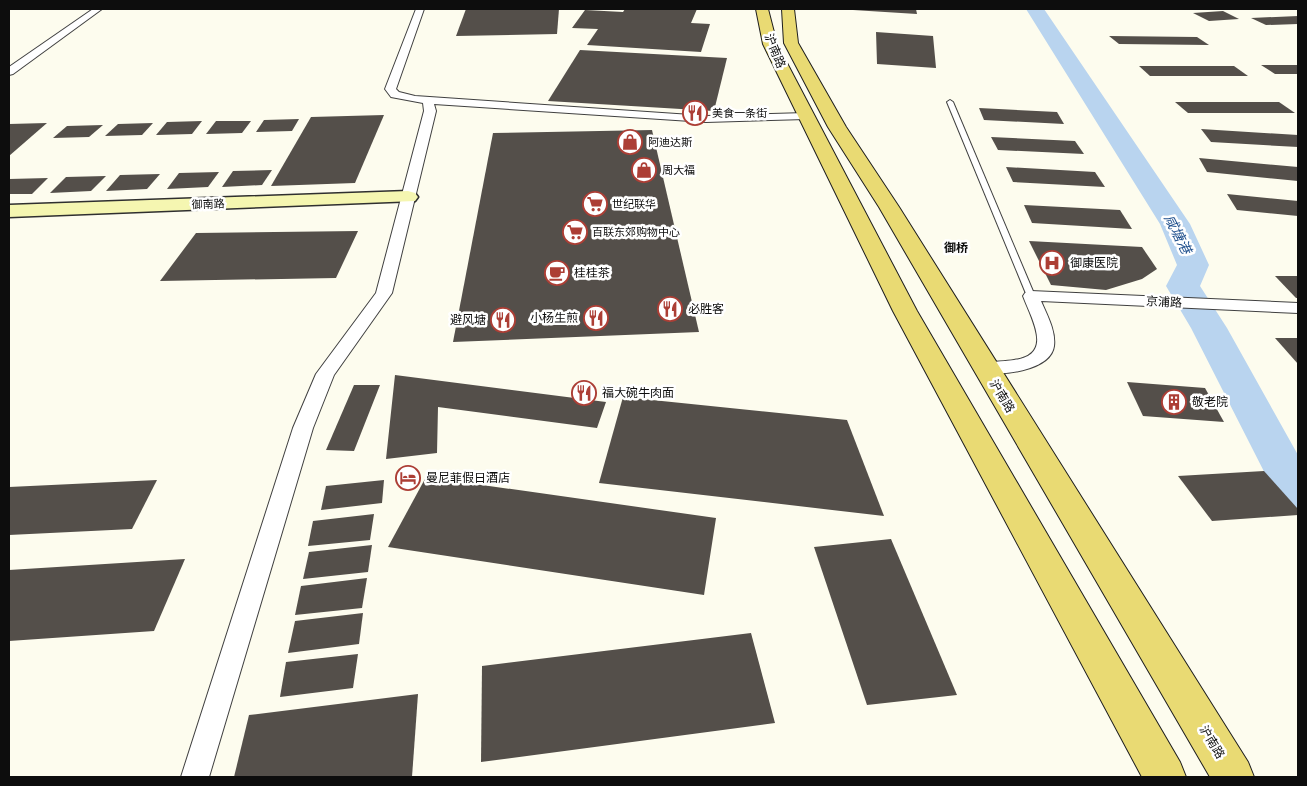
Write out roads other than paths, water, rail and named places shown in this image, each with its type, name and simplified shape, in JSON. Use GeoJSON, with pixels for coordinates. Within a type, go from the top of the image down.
{"type":"FeatureCollection","features":[{"type":"Feature","properties":{"kind":"main road","name":"沪南路"},"geometry":{"type":"LineString","coordinates":[[762,9],[770,44],[906,311],[1163,773]]}},
{"type":"Feature","properties":{"kind":"main road","name":"沪南路"},"geometry":{"type":"LineString","coordinates":[[788,9],[792,43],[837,127],[888,207],[1229,770]]}},
{"type":"Feature","properties":{"kind":"street"},"geometry":{"type":"LineString","coordinates":[[9,72],[98,9]]}},
{"type":"Feature","properties":{"kind":"street"},"geometry":{"type":"LineString","coordinates":[[420,9],[390,89],[395,95],[428,100],[714,119],[806,116]]}},
{"type":"Feature","properties":{"kind":"street"},"geometry":{"type":"LineString","coordinates":[[195,777],[303,428],[325,374],[384,293],[430,111],[428,100]]}},
{"type":"Feature","properties":{"kind":"street","name":"御南路"},"geometry":{"type":"LineString","coordinates":[[9,211],[408,197]]}},
{"type":"Feature","properties":{"kind":"street"},"geometry":{"type":"LineString","coordinates":[[985,368],[1026,364],[1040,359],[1046,351],[1046,340],[1031,296]]}},
{"type":"Feature","properties":{"kind":"street","name":"京浦路"},"geometry":{"type":"LineString","coordinates":[[1031,296],[1298,308]]}},
{"type":"Feature","properties":{"kind":"lane"},"geometry":{"type":"LineString","coordinates":[[950,102],[1031,296]]}},
{"type":"Feature","properties":{"kind":"waterway","name":"咸塘港"},"geometry":{"type":"LineString","coordinates":[[1035,9],[1175,224],[1193,265],[1183,286],[1209,328],[1298,495]]}},
{"type":"Feature","properties":{"kind":"place","name":"美食一条街"},"geometry":{"type":"Point","coordinates":[695,113]}},
{"type":"Feature","properties":{"kind":"place","name":"阿迪达斯"},"geometry":{"type":"Point","coordinates":[630,142]}},
{"type":"Feature","properties":{"kind":"place","name":"周大福"},"geometry":{"type":"Point","coordinates":[644,170]}},
{"type":"Feature","properties":{"kind":"place","name":"世纪联华"},"geometry":{"type":"Point","coordinates":[595,204]}},
{"type":"Feature","properties":{"kind":"place","name":"百联东郊购物中心"},"geometry":{"type":"Point","coordinates":[575,232]}},
{"type":"Feature","properties":{"kind":"place","name":"御康医院"},"geometry":{"type":"Point","coordinates":[1052,263]}},
{"type":"Feature","properties":{"kind":"place","name":"桂桂茶"},"geometry":{"type":"Point","coordinates":[557,273]}},
{"type":"Feature","properties":{"kind":"place","name":"必胜客"},"geometry":{"type":"Point","coordinates":[670,309]}},
{"type":"Feature","properties":{"kind":"place","name":"小杨生煎"},"geometry":{"type":"Point","coordinates":[596,318]}},
{"type":"Feature","properties":{"kind":"place","name":"避风塘"},"geometry":{"type":"Point","coordinates":[503,320]}},
{"type":"Feature","properties":{"kind":"place","name":"福大碗牛肉面"},"geometry":{"type":"Point","coordinates":[584,393]}},
{"type":"Feature","properties":{"kind":"place","name":"敬老院"},"geometry":{"type":"Point","coordinates":[1174,402]}},
{"type":"Feature","properties":{"kind":"place","name":"曼尼菲假日酒店"},"geometry":{"type":"Point","coordinates":[408,478]}},
{"type":"Feature","properties":{"kind":"district","name":"御桥"},"geometry":{"type":"Point","coordinates":[956,248]}}]}
